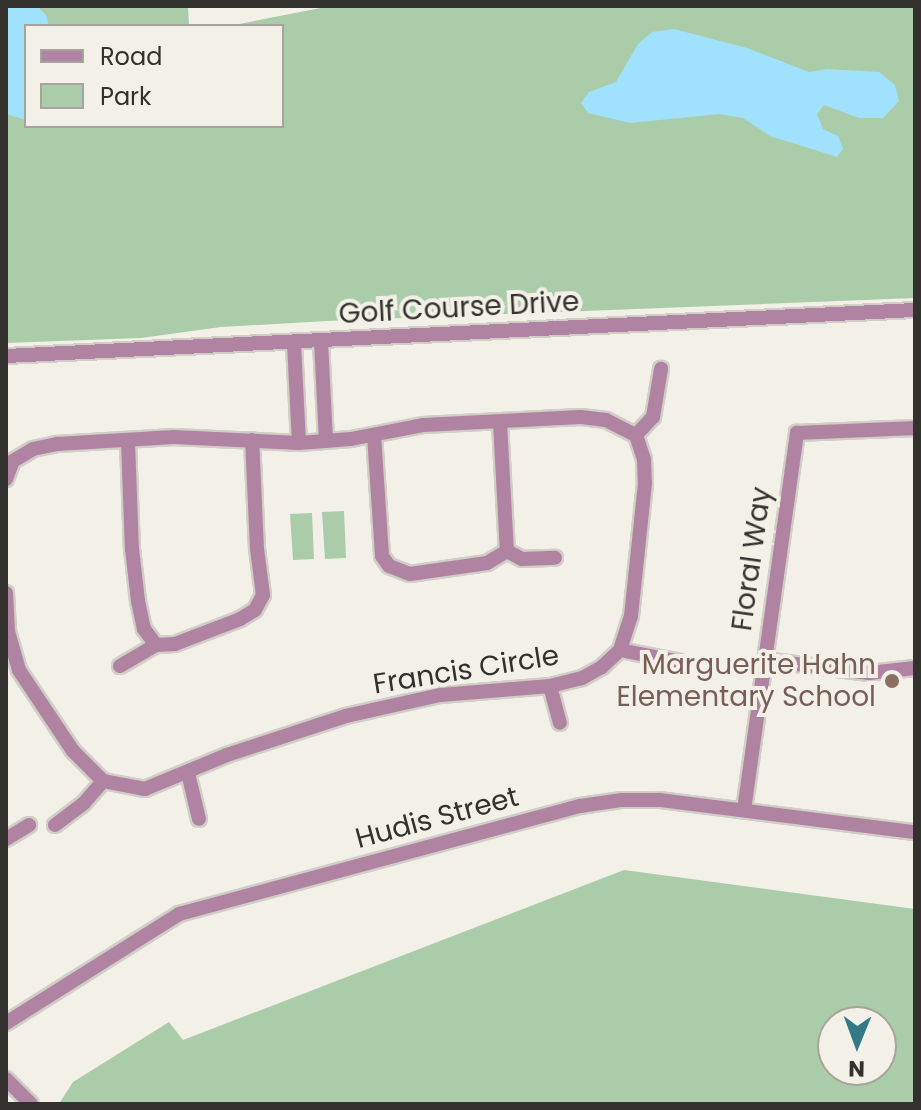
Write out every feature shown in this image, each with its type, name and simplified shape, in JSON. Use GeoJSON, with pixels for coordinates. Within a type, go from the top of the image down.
{"type":"FeatureCollection","features":[{"type":"Feature","properties":{"kind":"street","name":"Golf Course Drive"},"geometry":{"type":"LineString","coordinates":[[6,356],[294,344],[915,310]]}},
{"type":"Feature","properties":{"kind":"street"},"geometry":{"type":"LineString","coordinates":[[321,342],[326,441]]}},
{"type":"Feature","properties":{"kind":"street"},"geometry":{"type":"LineString","coordinates":[[294,344],[299,443]]}},
{"type":"Feature","properties":{"kind":"street"},"geometry":{"type":"LineString","coordinates":[[636,435],[653,417],[661,369]]}},
{"type":"Feature","properties":{"kind":"street"},"geometry":{"type":"LineString","coordinates":[[6,479],[9,459],[57,444],[174,437],[299,443],[374,435],[423,425],[581,417],[606,420],[636,435],[644,459],[645,483],[631,616],[620,650],[680,662]]}},
{"type":"Feature","properties":{"kind":"street"},"geometry":{"type":"LineString","coordinates":[[500,423],[507,551]]}},
{"type":"Feature","properties":{"kind":"street","name":"Floral Way"},"geometry":{"type":"LineString","coordinates":[[744,810],[797,433],[915,428]]}},
{"type":"Feature","properties":{"kind":"street"},"geometry":{"type":"LineString","coordinates":[[374,435],[382,556],[389,566],[410,574],[487,563],[507,551]]}},
{"type":"Feature","properties":{"kind":"street"},"geometry":{"type":"LineString","coordinates":[[120,666],[156,645],[175,644],[240,619],[255,610],[263,595],[257,549],[252,440]]}},
{"type":"Feature","properties":{"kind":"street"},"geometry":{"type":"LineString","coordinates":[[128,442],[132,549],[138,601],[144,629],[156,645]]}},
{"type":"Feature","properties":{"kind":"street"},"geometry":{"type":"LineString","coordinates":[[507,551],[522,559],[555,558]]}},
{"type":"Feature","properties":{"kind":"street"},"geometry":{"type":"LineString","coordinates":[[6,593],[8,631],[19,670],[73,751],[103,781],[84,803],[55,825]]}},
{"type":"Feature","properties":{"kind":"street","name":"Francis Circle"},"geometry":{"type":"LineString","coordinates":[[103,781],[145,789],[299,729],[346,716],[440,695],[550,686],[582,678],[602,667],[620,650]]}},
{"type":"Feature","properties":{"kind":"street"},"geometry":{"type":"LineString","coordinates":[[764,660],[869,673],[915,668]]}},
{"type":"Feature","properties":{"kind":"street"},"geometry":{"type":"LineString","coordinates":[[550,686],[560,723]]}},
{"type":"Feature","properties":{"kind":"street"},"geometry":{"type":"LineString","coordinates":[[188,773],[199,819]]}},
{"type":"Feature","properties":{"kind":"street","name":"Hudis Street"},"geometry":{"type":"LineString","coordinates":[[6,1023],[179,914],[580,806],[621,800],[660,800],[915,832]]}},
{"type":"Feature","properties":{"kind":"street"},"geometry":{"type":"LineString","coordinates":[[6,839],[29,825]]}},
{"type":"Feature","properties":{"kind":"street"},"geometry":{"type":"LineString","coordinates":[[6,1079],[31,1104]]}},
{"type":"Feature","properties":{"kind":"green space"},"geometry":{"type":"Polygon","coordinates":[[[6,6],[188,6],[189,24],[24,24],[24,128],[284,128],[284,24],[239,24],[331,6],[915,6],[915,298],[327,321],[221,327],[141,338],[6,343],[6,6]]]}},
{"type":"Feature","properties":{"kind":"green space"},"geometry":{"type":"Polygon","coordinates":[[[344,511],[346,558],[325,559],[322,512],[344,511]]]}},
{"type":"Feature","properties":{"kind":"green space"},"geometry":{"type":"Polygon","coordinates":[[[312,513],[314,559],[293,560],[290,514],[312,513]]]}},
{"type":"Feature","properties":{"kind":"green space"},"geometry":{"type":"Polygon","coordinates":[[[624,870],[915,909],[915,1104],[59,1104],[73,1082],[169,1022],[183,1040],[624,870]]]}},
{"type":"Feature","properties":{"kind":"water"},"geometry":{"type":"Polygon","coordinates":[[[6,6],[37,6],[46,15],[48,24],[24,24],[24,119],[6,114],[6,6]]]}},
{"type":"Feature","properties":{"kind":"water"},"geometry":{"type":"Polygon","coordinates":[[[674,29],[747,48],[809,72],[827,69],[879,72],[895,85],[899,101],[883,118],[859,118],[824,105],[817,114],[823,129],[838,136],[843,149],[837,157],[770,136],[743,118],[719,114],[630,123],[588,113],[581,103],[589,92],[616,82],[638,44],[652,32],[674,29]]]}},
{"type":"Feature","properties":{"kind":"place","name":"Marguerite Hahn Elementary School"},"geometry":{"type":"Point","coordinates":[892,681]}}]}
